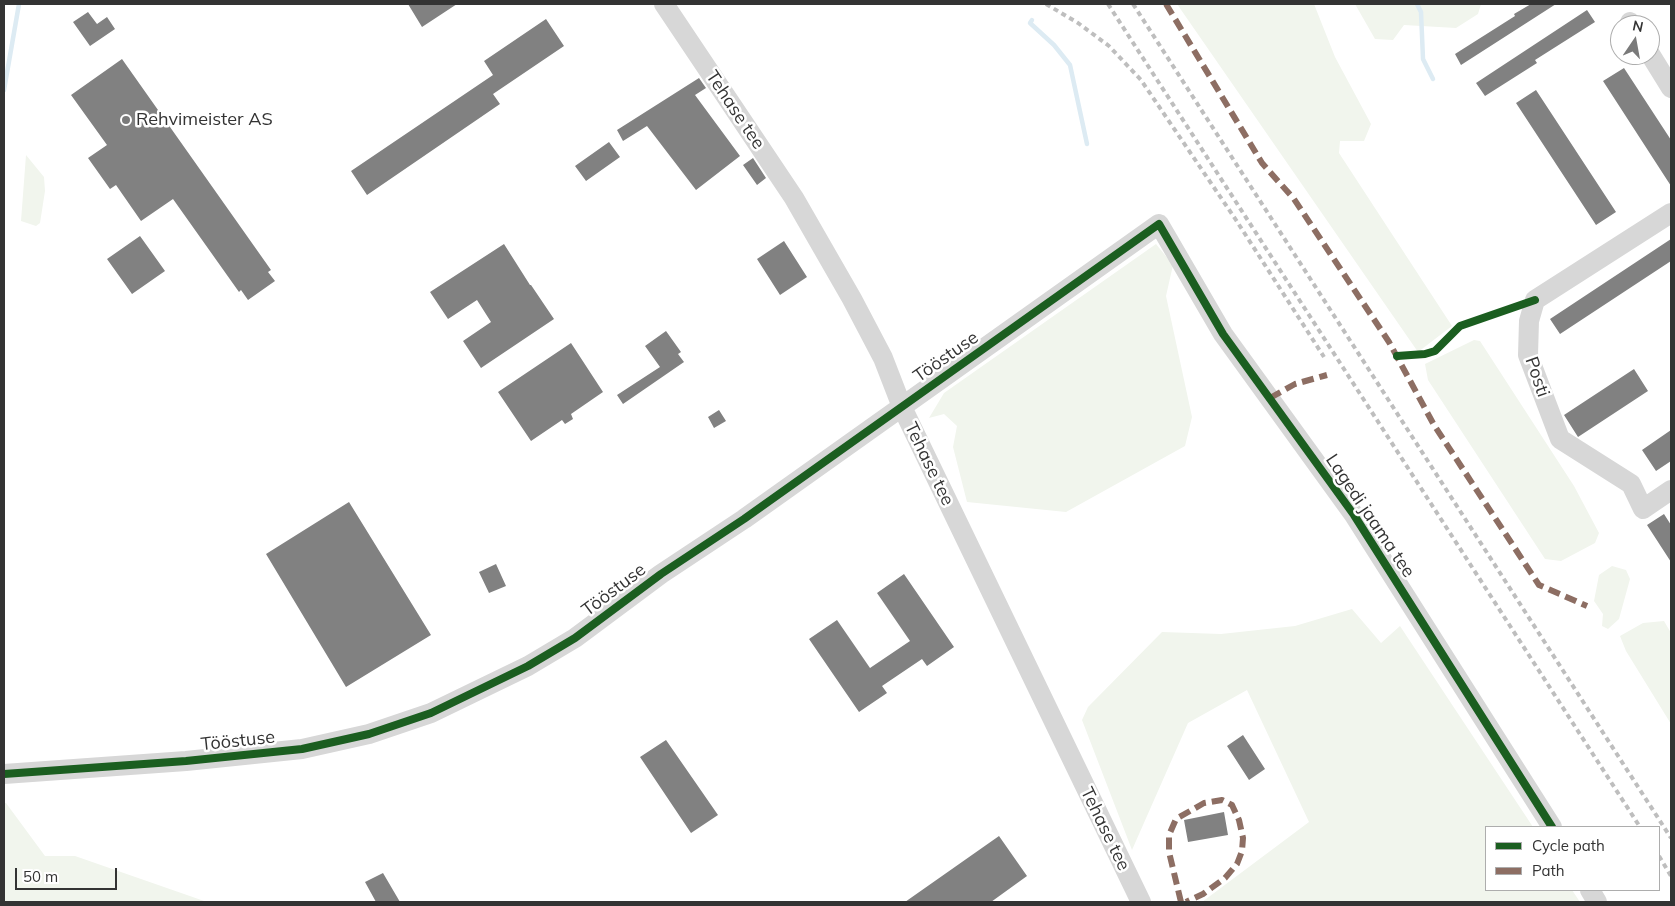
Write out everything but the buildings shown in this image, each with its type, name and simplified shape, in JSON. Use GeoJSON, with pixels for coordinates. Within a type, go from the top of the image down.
{"type":"FeatureCollection","features":[{"type":"Feature","properties":{"kind":"street","name":"Tehase tee"},"geometry":{"type":"LineString","coordinates":[[664,4],[794,198],[852,299],[883,358],[902,407],[1141,902]]}},
{"type":"Feature","properties":{"kind":"street"},"geometry":{"type":"LineString","coordinates":[[1657,65],[1671,88]]}},
{"type":"Feature","properties":{"kind":"street","name":"Posti"},"geometry":{"type":"LineString","coordinates":[[1671,213],[1535,300],[1529,322],[1528,355],[1560,439],[1631,484],[1643,509],[1671,490]]}},
{"type":"Feature","properties":{"kind":"street","name":"Tööstuse"},"geometry":{"type":"LineString","coordinates":[[4,773],[186,761],[302,749],[368,734],[431,713],[528,666],[575,638],[661,574],[744,519],[1159,224]]}},
{"type":"Feature","properties":{"kind":"street","name":"Lagedi jaama tee"},"geometry":{"type":"LineString","coordinates":[[1159,224],[1223,334],[1354,515],[1551,826]]}},
{"type":"Feature","properties":{"kind":"street"},"geometry":{"type":"LineString","coordinates":[[1591,891],[1597,902]]}},
{"type":"Feature","properties":{"kind":"shaded area"},"geometry":{"type":"Polygon","coordinates":[[[1177,4],[1314,4],[1335,57],[1371,124],[1364,141],[1340,141],[1339,153],[1452,326],[1418,352],[1177,4]]]}},
{"type":"Feature","properties":{"kind":"shaded area"},"geometry":{"type":"Polygon","coordinates":[[[1355,4],[1481,4],[1478,14],[1456,28],[1404,25],[1393,40],[1375,39],[1355,4]]]}},
{"type":"Feature","properties":{"kind":"shaded area"},"geometry":{"type":"Polygon","coordinates":[[[26,155],[44,177],[45,191],[40,223],[36,226],[21,221],[26,155]]]}},
{"type":"Feature","properties":{"kind":"shaded area"},"geometry":{"type":"Polygon","coordinates":[[[1156,244],[1173,265],[1166,296],[1192,417],[1185,446],[1066,512],[967,502],[953,447],[957,426],[944,414],[929,418],[944,393],[1156,244]]]}},
{"type":"Feature","properties":{"kind":"shaded area"},"geometry":{"type":"Polygon","coordinates":[[[1474,340],[1480,341],[1574,486],[1599,533],[1595,543],[1561,561],[1545,559],[1428,380],[1425,364],[1474,340]]]}},
{"type":"Feature","properties":{"kind":"shaded area"},"geometry":{"type":"Polygon","coordinates":[[[1612,566],[1626,570],[1630,579],[1619,619],[1608,629],[1602,626],[1603,614],[1594,601],[1599,575],[1612,566]]]}},
{"type":"Feature","properties":{"kind":"shaded area"},"geometry":{"type":"Polygon","coordinates":[[[1352,609],[1381,643],[1400,626],[1532,826],[1485,826],[1485,891],[1573,891],[1580,902],[1202,902],[1309,822],[1247,690],[1188,723],[1132,850],[1082,720],[1088,707],[1162,632],[1221,634],[1295,626],[1352,609]]]}},
{"type":"Feature","properties":{"kind":"shaded area"},"geometry":{"type":"Polygon","coordinates":[[[1664,621],[1671,633],[1671,724],[1626,651],[1620,636],[1643,623],[1664,621]]]}},
{"type":"Feature","properties":{"kind":"shaded area"},"geometry":{"type":"Polygon","coordinates":[[[4,803],[6,803],[45,856],[75,856],[207,902],[4,902],[4,803]]]}},
{"type":"Feature","properties":{"kind":"waterway"},"geometry":{"type":"LineString","coordinates":[[4,90],[19,4]]}},
{"type":"Feature","properties":{"kind":"waterway"},"geometry":{"type":"LineString","coordinates":[[1417,4],[1421,12],[1423,59],[1433,79]]}},
{"type":"Feature","properties":{"kind":"waterway"},"geometry":{"type":"LineString","coordinates":[[1032,20],[1030,23],[1054,45],[1070,65],[1087,144]]}},
{"type":"Feature","properties":{"kind":"railway"},"geometry":{"type":"LineString","coordinates":[[1046,4],[1078,23],[1109,46],[1141,80],[1236,220],[1324,357]]}},
{"type":"Feature","properties":{"kind":"railway"},"geometry":{"type":"LineString","coordinates":[[1108,4],[1639,826]]}},
{"type":"Feature","properties":{"kind":"railway"},"geometry":{"type":"LineString","coordinates":[[1133,4],[1671,838]]}},
{"type":"Feature","properties":{"kind":"railway"},"geometry":{"type":"LineString","coordinates":[[1660,858],[1671,876]]}},
{"type":"Feature","properties":{"kind":"marked path"},"geometry":{"type":"LineString","coordinates":[[1166,4],[1262,163],[1294,199],[1389,342],[1434,425],[1539,585],[1587,606]]}},
{"type":"Feature","properties":{"kind":"marked path"},"geometry":{"type":"LineString","coordinates":[[1270,398],[1295,384],[1327,375]]}},
{"type":"Feature","properties":{"kind":"marked path"},"geometry":{"type":"LineString","coordinates":[[1181,902],[1169,852],[1169,835],[1176,819],[1204,803],[1222,800],[1232,805],[1239,820],[1243,838],[1242,851],[1237,864],[1225,878],[1203,894],[1186,902]]}},
{"type":"Feature","properties":{"kind":"cycle path"},"geometry":{"type":"LineString","coordinates":[[4,774],[186,761],[302,749],[369,734],[431,713],[528,666],[575,638],[661,574],[744,519],[1159,224],[1223,334],[1354,515],[1551,826]]}},
{"type":"Feature","properties":{"kind":"cycle path"},"geometry":{"type":"LineString","coordinates":[[1397,356],[1425,354],[1435,351],[1460,326],[1535,300]]}},
{"type":"Feature","properties":{"kind":"place","name":"Rehvimeister AS"},"geometry":{"type":"Point","coordinates":[126,120]}}]}
